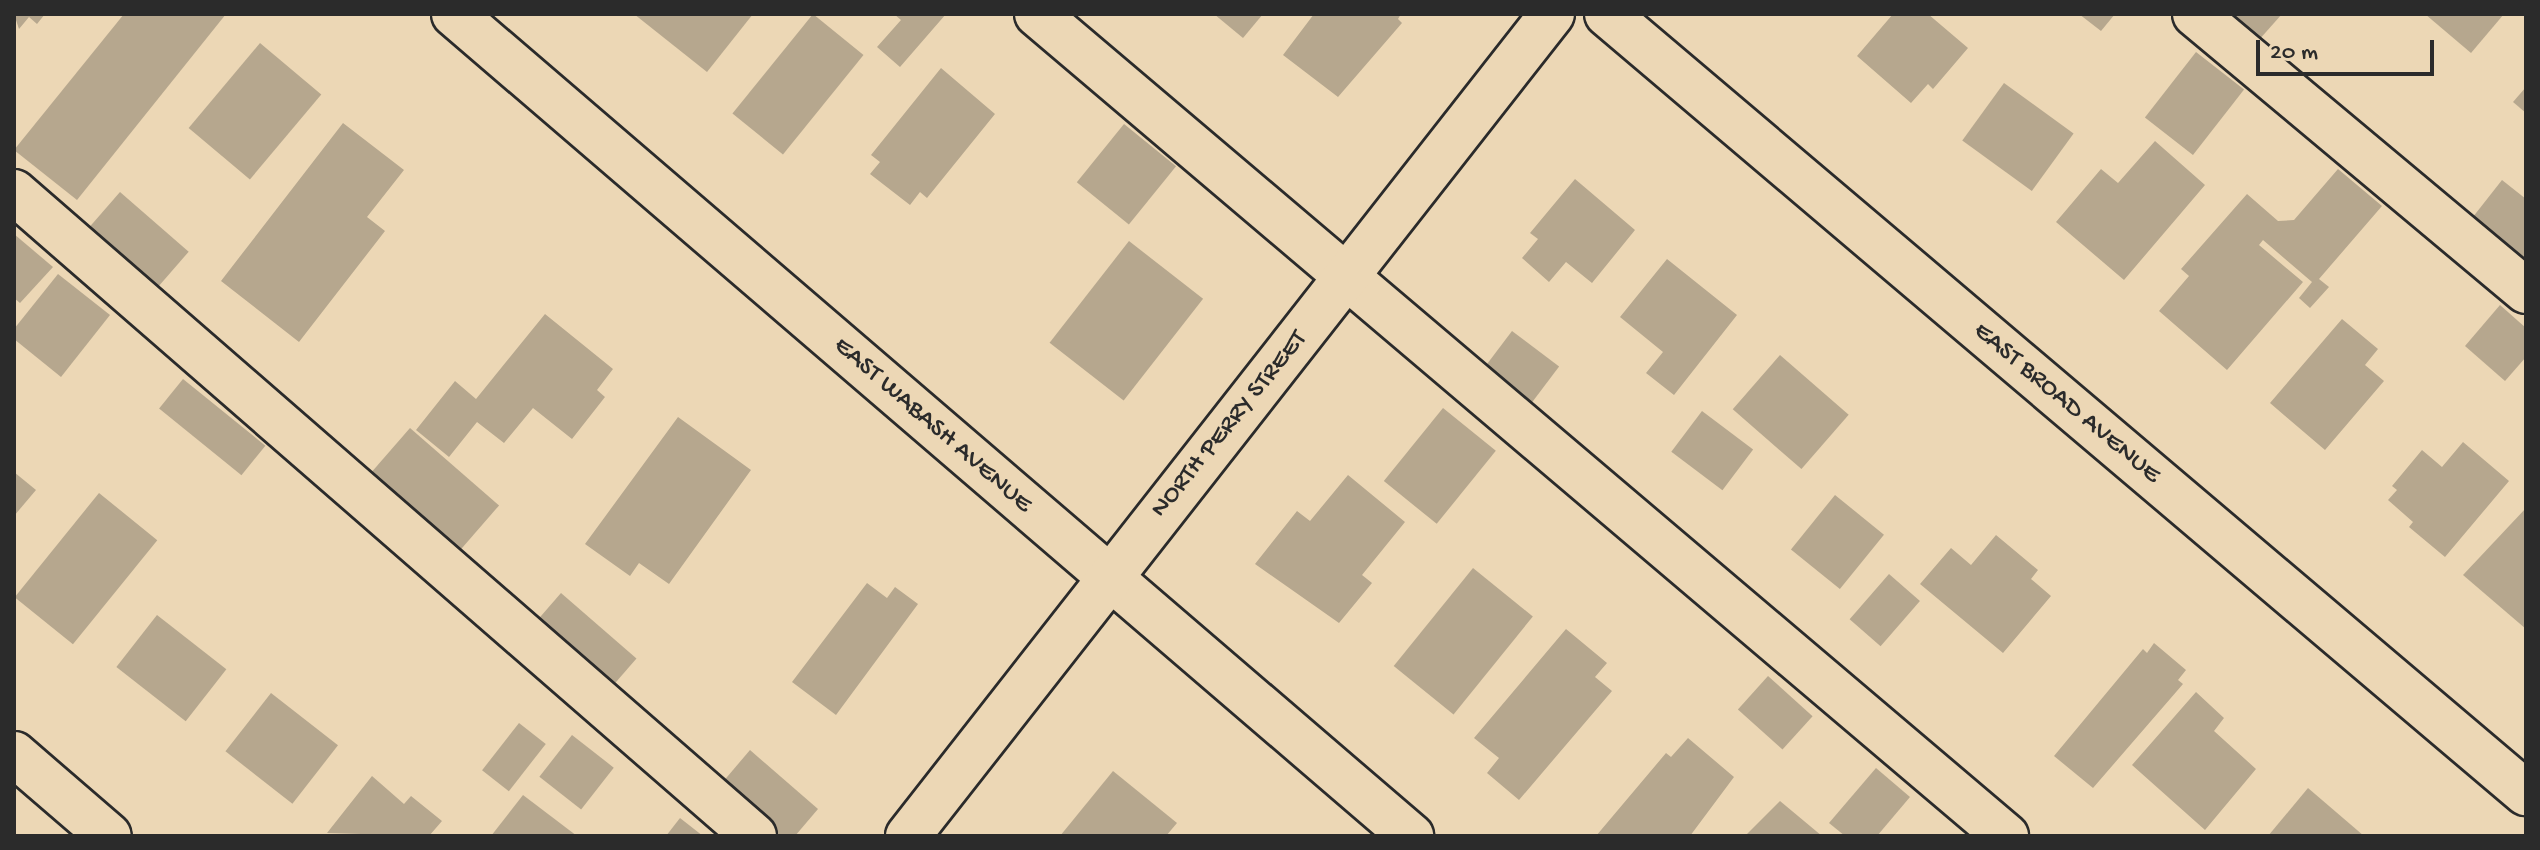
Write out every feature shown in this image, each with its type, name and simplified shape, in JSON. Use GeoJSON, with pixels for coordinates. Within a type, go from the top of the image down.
{"type":"FeatureCollection","features":[{"type":"Feature","properties":{"kind":"street","name":"EAST WABASH AVENUE"},"geometry":{"type":"LineString","coordinates":[[454,14],[1411,836]]}},
{"type":"Feature","properties":{"kind":"street"},"geometry":{"type":"LineString","coordinates":[[1037,14],[1346,280],[2006,836]]}},
{"type":"Feature","properties":{"kind":"street","name":"NORTH PERRY STREET"},"geometry":{"type":"LineString","coordinates":[[908,836],[1552,14]]}},
{"type":"Feature","properties":{"kind":"street","name":"EAST BROAD AVENUE"},"geometry":{"type":"LineString","coordinates":[[1607,14],[2526,793]]}},
{"type":"Feature","properties":{"kind":"street"},"geometry":{"type":"LineString","coordinates":[[2195,14],[2526,291]]}},
{"type":"Feature","properties":{"kind":"street"},"geometry":{"type":"LineString","coordinates":[[14,192],[754,836]]}},
{"type":"Feature","properties":{"kind":"street"},"geometry":{"type":"LineString","coordinates":[[14,754],[109,836]]}},
{"type":"Feature","properties":{"kind":"building"},"geometry":{"type":"Polygon","coordinates":[[[14,14],[45,14],[37,24],[29,17],[19,29],[14,14]]]}},
{"type":"Feature","properties":{"kind":"building"},"geometry":{"type":"Polygon","coordinates":[[[124,14],[226,14],[77,200],[14,150],[124,14]]]}},
{"type":"Feature","properties":{"kind":"building"},"geometry":{"type":"Polygon","coordinates":[[[634,14],[753,14],[707,72],[634,14]]]}},
{"type":"Feature","properties":{"kind":"building"},"geometry":{"type":"Polygon","coordinates":[[[813,14],[864,55],[783,154],[732,113],[813,14]]]}},
{"type":"Feature","properties":{"kind":"building"},"geometry":{"type":"Polygon","coordinates":[[[894,14],[946,14],[900,67],[877,47],[901,20],[894,14]]]}},
{"type":"Feature","properties":{"kind":"building"},"geometry":{"type":"Polygon","coordinates":[[[1214,14],[1263,14],[1243,38],[1214,14]]]}},
{"type":"Feature","properties":{"kind":"building"},"geometry":{"type":"Polygon","coordinates":[[[1314,14],[1401,14],[1398,19],[1402,23],[1338,97],[1283,55],[1314,14]]]}},
{"type":"Feature","properties":{"kind":"building"},"geometry":{"type":"Polygon","coordinates":[[[1893,14],[1928,14],[1968,48],[1933,89],[1928,84],[1911,103],[1857,56],[1893,14]]]}},
{"type":"Feature","properties":{"kind":"building"},"geometry":{"type":"Polygon","coordinates":[[[2079,14],[2115,14],[2101,31],[2079,14]]]}},
{"type":"Feature","properties":{"kind":"building"},"geometry":{"type":"Polygon","coordinates":[[[2209,14],[2282,14],[2250,50],[2209,14]]]}},
{"type":"Feature","properties":{"kind":"building"},"geometry":{"type":"Polygon","coordinates":[[[2425,14],[2504,14],[2471,53],[2425,14]]]}},
{"type":"Feature","properties":{"kind":"building"},"geometry":{"type":"Polygon","coordinates":[[[260,43],[321,94],[250,179],[189,128],[260,43]]]}},
{"type":"Feature","properties":{"kind":"building"},"geometry":{"type":"Polygon","coordinates":[[[2196,52],[2244,90],[2193,155],[2145,117],[2196,52]]]}},
{"type":"Feature","properties":{"kind":"building"},"geometry":{"type":"Polygon","coordinates":[[[941,68],[995,114],[927,198],[920,192],[910,205],[870,174],[880,162],[871,155],[941,68]]]}},
{"type":"Feature","properties":{"kind":"building"},"geometry":{"type":"Polygon","coordinates":[[[2004,83],[2074,134],[2032,191],[1962,140],[2004,83]]]}},
{"type":"Feature","properties":{"kind":"building"},"geometry":{"type":"Polygon","coordinates":[[[2526,87],[2526,113],[2513,102],[2526,87]]]}},
{"type":"Feature","properties":{"kind":"building"},"geometry":{"type":"Polygon","coordinates":[[[343,123],[404,170],[367,217],[385,231],[299,342],[221,281],[343,123]]]}},
{"type":"Feature","properties":{"kind":"building"},"geometry":{"type":"Polygon","coordinates":[[[1124,124],[1176,166],[1129,224],[1077,182],[1124,124]]]}},
{"type":"Feature","properties":{"kind":"building"},"geometry":{"type":"Polygon","coordinates":[[[2155,141],[2205,185],[2124,280],[2056,222],[2101,169],[2118,183],[2155,141]]]}},
{"type":"Feature","properties":{"kind":"building"},"geometry":{"type":"Polygon","coordinates":[[[2338,169],[2382,206],[2319,279],[2329,287],[2310,308],[2299,298],[2312,282],[2263,240],[2259,245],[2303,282],[2227,370],[2159,311],[2189,276],[2181,269],[2247,194],[2278,221],[2294,220],[2338,169]]]}},
{"type":"Feature","properties":{"kind":"building"},"geometry":{"type":"Polygon","coordinates":[[[1575,179],[1635,230],[1592,283],[1566,262],[1549,282],[1522,258],[1538,239],[1530,233],[1575,179]]]}},
{"type":"Feature","properties":{"kind":"building"},"geometry":{"type":"Polygon","coordinates":[[[2502,180],[2526,199],[2526,258],[2521,264],[2469,222],[2502,180]]]}},
{"type":"Feature","properties":{"kind":"building"},"geometry":{"type":"Polygon","coordinates":[[[120,192],[189,252],[146,301],[77,241],[120,192]]]}},
{"type":"Feature","properties":{"kind":"building"},"geometry":{"type":"Polygon","coordinates":[[[14,234],[53,267],[20,303],[14,298],[14,234]]]}},
{"type":"Feature","properties":{"kind":"building"},"geometry":{"type":"Polygon","coordinates":[[[1129,241],[1203,299],[1124,401],[1050,343],[1129,241]]]}},
{"type":"Feature","properties":{"kind":"building"},"geometry":{"type":"Polygon","coordinates":[[[1667,259],[1737,315],[1674,395],[1646,373],[1663,352],[1620,317],[1667,259]]]}},
{"type":"Feature","properties":{"kind":"building"},"geometry":{"type":"Polygon","coordinates":[[[58,274],[110,315],[61,377],[14,339],[14,329],[58,274]]]}},
{"type":"Feature","properties":{"kind":"building"},"geometry":{"type":"Polygon","coordinates":[[[2500,305],[2526,328],[2526,357],[2505,381],[2465,346],[2500,305]]]}},
{"type":"Feature","properties":{"kind":"building"},"geometry":{"type":"Polygon","coordinates":[[[545,314],[613,369],[597,390],[605,397],[572,439],[533,408],[504,443],[477,422],[449,457],[416,430],[455,381],[476,399],[545,314]]]}},
{"type":"Feature","properties":{"kind":"building"},"geometry":{"type":"Polygon","coordinates":[[[2342,319],[2378,349],[2365,365],[2384,381],[2325,450],[2270,403],[2342,319]]]}},
{"type":"Feature","properties":{"kind":"building"},"geometry":{"type":"Polygon","coordinates":[[[1512,331],[1559,367],[1524,414],[1476,378],[1512,331]]]}},
{"type":"Feature","properties":{"kind":"building"},"geometry":{"type":"Polygon","coordinates":[[[1780,355],[1849,415],[1801,469],[1733,409],[1780,355]]]}},
{"type":"Feature","properties":{"kind":"building"},"geometry":{"type":"Polygon","coordinates":[[[183,379],[265,446],[241,475],[159,409],[183,379]]]}},
{"type":"Feature","properties":{"kind":"building"},"geometry":{"type":"Polygon","coordinates":[[[1443,408],[1496,451],[1437,524],[1384,481],[1443,408]]]}},
{"type":"Feature","properties":{"kind":"building"},"geometry":{"type":"Polygon","coordinates":[[[1702,411],[1753,450],[1722,490],[1671,452],[1702,411]]]}},
{"type":"Feature","properties":{"kind":"building"},"geometry":{"type":"Polygon","coordinates":[[[678,417],[751,470],[669,584],[639,563],[630,576],[585,544],[678,417]]]}},
{"type":"Feature","properties":{"kind":"building"},"geometry":{"type":"Polygon","coordinates":[[[410,428],[499,505],[455,556],[366,479],[410,428]]]}},
{"type":"Feature","properties":{"kind":"building"},"geometry":{"type":"Polygon","coordinates":[[[2463,442],[2509,481],[2445,557],[2409,527],[2413,522],[2388,500],[2397,490],[2392,486],[2422,450],[2442,467],[2463,442]]]}},
{"type":"Feature","properties":{"kind":"building"},"geometry":{"type":"Polygon","coordinates":[[[14,472],[36,490],[14,516],[14,472]]]}},
{"type":"Feature","properties":{"kind":"building"},"geometry":{"type":"Polygon","coordinates":[[[1348,475],[1405,522],[1362,575],[1372,583],[1339,623],[1255,564],[1297,511],[1310,521],[1348,475]]]}},
{"type":"Feature","properties":{"kind":"building"},"geometry":{"type":"Polygon","coordinates":[[[99,493],[157,540],[73,644],[15,597],[99,493]]]}},
{"type":"Feature","properties":{"kind":"building"},"geometry":{"type":"Polygon","coordinates":[[[1835,495],[1884,535],[1840,589],[1791,549],[1835,495]]]}},
{"type":"Feature","properties":{"kind":"building"},"geometry":{"type":"Polygon","coordinates":[[[2526,508],[2526,629],[2463,575],[2526,508]]]}},
{"type":"Feature","properties":{"kind":"building"},"geometry":{"type":"Polygon","coordinates":[[[1996,535],[2038,570],[2031,579],[2051,596],[2003,653],[1920,584],[1951,548],[1971,565],[1996,535]]]}},
{"type":"Feature","properties":{"kind":"building"},"geometry":{"type":"Polygon","coordinates":[[[1473,568],[1533,616],[1454,714],[1394,666],[1473,568]]]}},
{"type":"Feature","properties":{"kind":"building"},"geometry":{"type":"Polygon","coordinates":[[[1889,574],[1920,601],[1881,646],[1850,619],[1889,574]]]}},
{"type":"Feature","properties":{"kind":"building"},"geometry":{"type":"Polygon","coordinates":[[[867,583],[887,598],[895,587],[918,604],[836,715],[792,682],[867,583]]]}},
{"type":"Feature","properties":{"kind":"building"},"geometry":{"type":"Polygon","coordinates":[[[561,593],[636,659],[604,696],[529,630],[561,593]]]}},
{"type":"Feature","properties":{"kind":"building"},"geometry":{"type":"Polygon","coordinates":[[[157,615],[226,669],[186,721],[116,667],[157,615]]]}},
{"type":"Feature","properties":{"kind":"building"},"geometry":{"type":"Polygon","coordinates":[[[1566,629],[1607,663],[1595,677],[1612,691],[1519,800],[1487,773],[1499,758],[1474,738],[1566,629]]]}},
{"type":"Feature","properties":{"kind":"building"},"geometry":{"type":"Polygon","coordinates":[[[2154,643],[2186,670],[2178,680],[2183,684],[2093,788],[2054,756],[2143,649],[2147,653],[2154,643]]]}},
{"type":"Feature","properties":{"kind":"building"},"geometry":{"type":"Polygon","coordinates":[[[1768,676],[1813,716],[1782,750],[1738,709],[1768,676]]]}},
{"type":"Feature","properties":{"kind":"building"},"geometry":{"type":"Polygon","coordinates":[[[2196,692],[2224,718],[2214,731],[2256,769],[2205,830],[2132,765],[2196,692]]]}},
{"type":"Feature","properties":{"kind":"building"},"geometry":{"type":"Polygon","coordinates":[[[271,693],[338,745],[292,804],[225,751],[271,693]]]}},
{"type":"Feature","properties":{"kind":"building"},"geometry":{"type":"Polygon","coordinates":[[[519,723],[546,744],[509,791],[482,770],[519,723]]]}},
{"type":"Feature","properties":{"kind":"building"},"geometry":{"type":"Polygon","coordinates":[[[572,735],[614,768],[581,809],[539,777],[572,735]]]}},
{"type":"Feature","properties":{"kind":"building"},"geometry":{"type":"Polygon","coordinates":[[[1688,738],[1734,777],[1690,836],[1596,836],[1666,753],[1671,757],[1688,738]]]}},
{"type":"Feature","properties":{"kind":"building"},"geometry":{"type":"Polygon","coordinates":[[[750,750],[818,809],[795,836],[770,836],[716,790],[750,750]]]}},
{"type":"Feature","properties":{"kind":"building"},"geometry":{"type":"Polygon","coordinates":[[[1876,768],[1910,797],[1877,836],[1845,836],[1829,823],[1876,768]]]}},
{"type":"Feature","properties":{"kind":"building"},"geometry":{"type":"Polygon","coordinates":[[[1113,771],[1177,823],[1166,836],[1060,836],[1113,771]]]}},
{"type":"Feature","properties":{"kind":"building"},"geometry":{"type":"Polygon","coordinates":[[[372,776],[404,804],[411,796],[442,821],[429,836],[327,833],[372,776]]]}},
{"type":"Feature","properties":{"kind":"building"},"geometry":{"type":"Polygon","coordinates":[[[2308,788],[2364,836],[2268,836],[2308,788]]]}},
{"type":"Feature","properties":{"kind":"building"},"geometry":{"type":"Polygon","coordinates":[[[523,795],[577,836],[491,836],[523,795]]]}},
{"type":"Feature","properties":{"kind":"building"},"geometry":{"type":"Polygon","coordinates":[[[1780,801],[1822,836],[1745,836],[1780,801]]]}},
{"type":"Feature","properties":{"kind":"building"},"geometry":{"type":"Polygon","coordinates":[[[680,818],[703,836],[666,836],[680,818]]]}}]}
